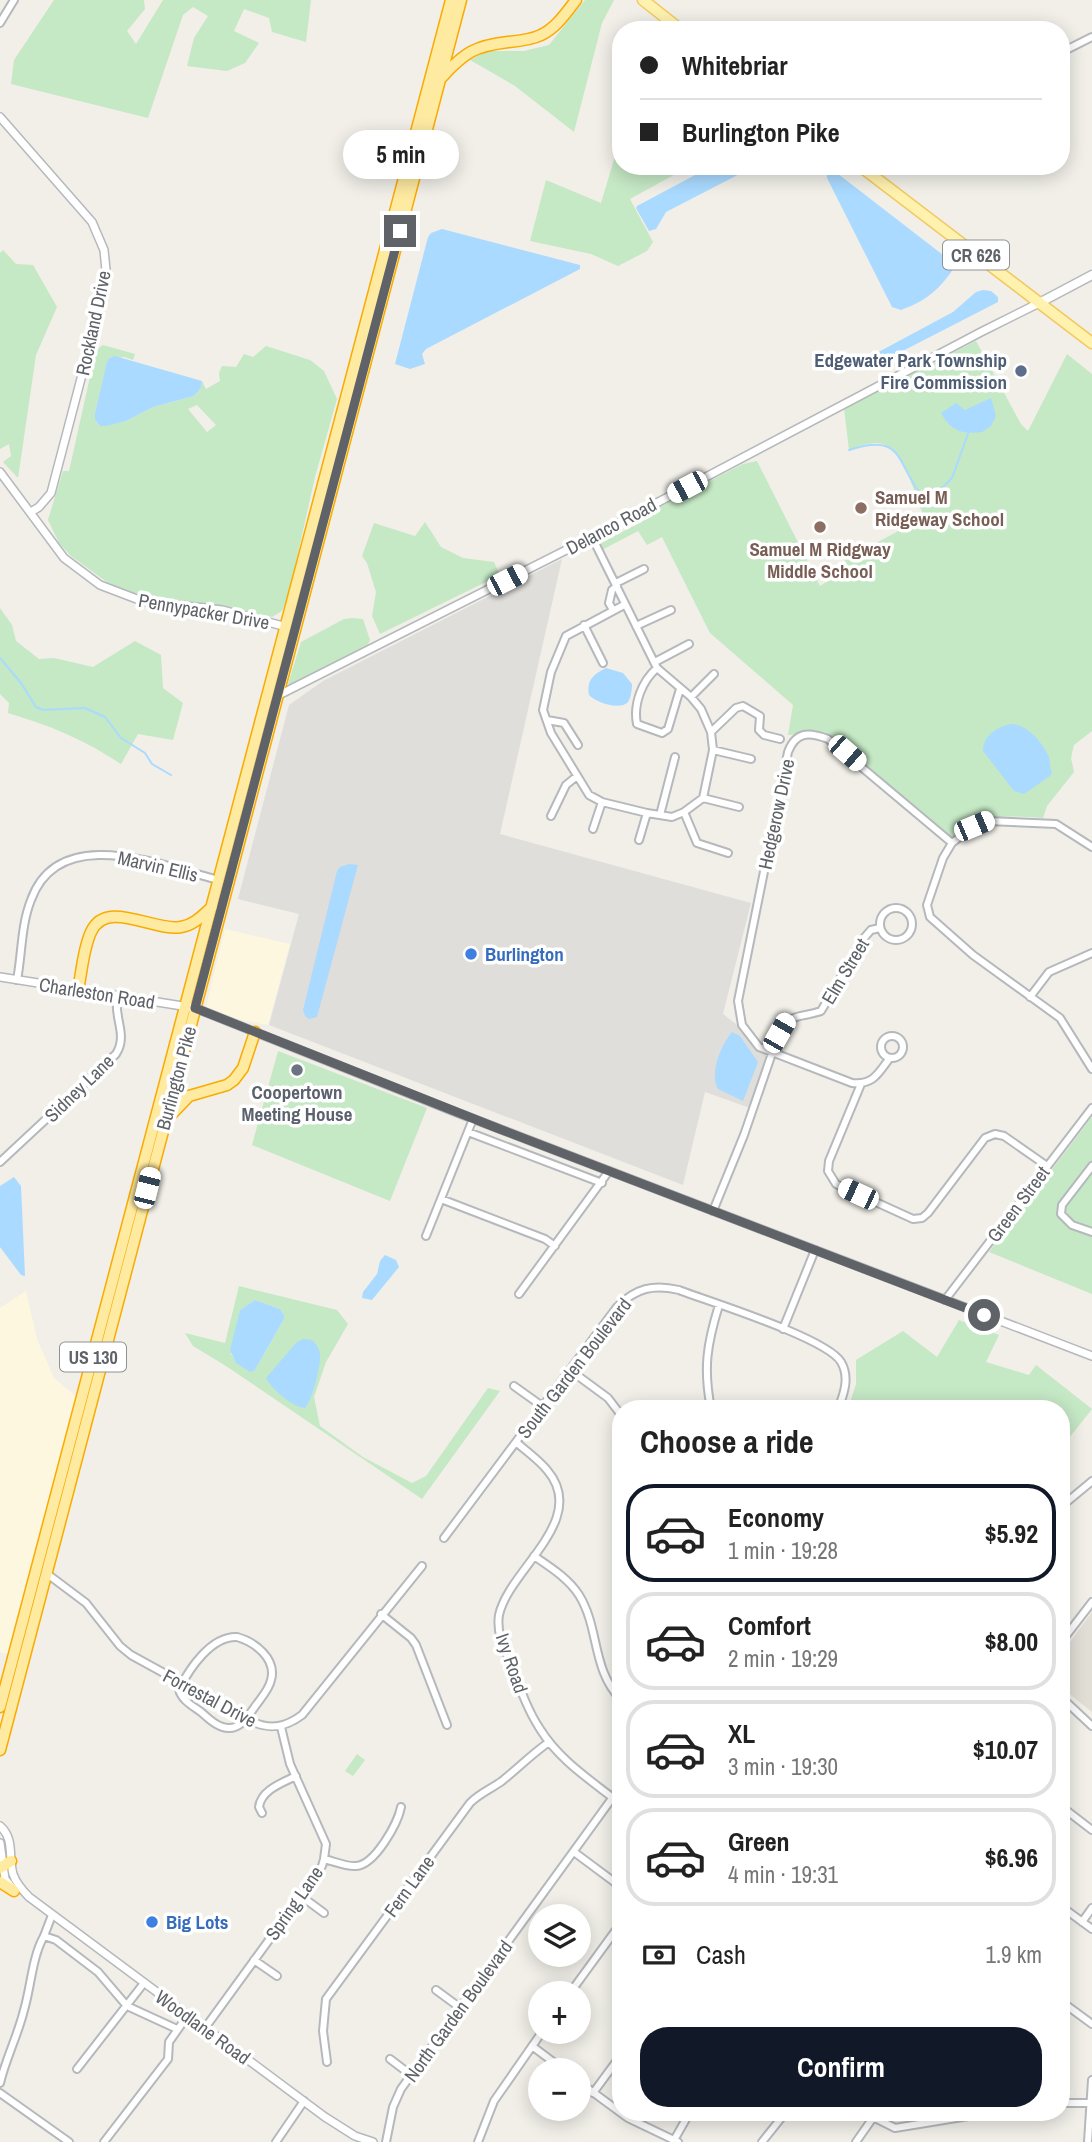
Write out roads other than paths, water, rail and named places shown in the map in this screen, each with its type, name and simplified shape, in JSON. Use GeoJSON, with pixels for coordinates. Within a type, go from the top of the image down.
{"type":"FeatureCollection","features":[{"type":"Feature","properties":{"kind":"highway","name":"Burlington Pike"},"geometry":{"type":"LineString","coordinates":[[0,1707],[277,696],[289,627],[451,0]]}},
{"type":"Feature","properties":{"kind":"highway","name":"Burlington Pike"},"geometry":{"type":"LineString","coordinates":[[0,1750],[164,1124],[212,906],[461,0]]}},
{"type":"Feature","properties":{"kind":"highway"},"geometry":{"type":"LineString","coordinates":[[439,80],[472,49],[483,45],[525,40],[543,34],[558,23],[576,0]]}},
{"type":"Feature","properties":{"kind":"highway"},"geometry":{"type":"LineString","coordinates":[[78,990],[91,931],[100,920],[114,916],[163,927],[183,927],[198,919],[212,906]]}},
{"type":"Feature","properties":{"kind":"highway"},"geometry":{"type":"LineString","coordinates":[[164,1124],[189,1096],[228,1085],[234,1080],[243,1068],[255,1032]]}},
{"type":"Feature","properties":{"kind":"highway"},"geometry":{"type":"LineString","coordinates":[[0,1882],[14,1891]]}},
{"type":"Feature","properties":{"kind":"main road"},"geometry":{"type":"LineString","coordinates":[[643,0],[670,21]]}},
{"type":"Feature","properties":{"kind":"main road","name":"CR 626"},"geometry":{"type":"LineString","coordinates":[[872,175],[1092,343]]}},
{"type":"Feature","properties":{"kind":"main road","name":"Delanco Road"},"geometry":{"type":"LineString","coordinates":[[1041,302],[1092,275]]}},
{"type":"Feature","properties":{"kind":"street"},"geometry":{"type":"LineString","coordinates":[[0,23],[14,0]]}},
{"type":"Feature","properties":{"kind":"street"},"geometry":{"type":"LineString","coordinates":[[1070,48],[1092,37]]}},
{"type":"Feature","properties":{"kind":"street","name":"Rockland Drive"},"geometry":{"type":"LineString","coordinates":[[0,117],[92,222],[101,240],[106,260],[102,301],[51,493],[39,508],[31,512]]}},
{"type":"Feature","properties":{"kind":"street","name":"Delanco Road"},"geometry":{"type":"LineString","coordinates":[[277,696],[592,537],[1041,302]]}},
{"type":"Feature","properties":{"kind":"street","name":"Pennypacker Drive"},"geometry":{"type":"LineString","coordinates":[[0,472],[57,550],[72,566],[100,585],[120,595],[153,603],[222,610],[289,627]]}},
{"type":"Feature","properties":{"kind":"street"},"geometry":{"type":"LineString","coordinates":[[0,488],[8,481]]}},
{"type":"Feature","properties":{"kind":"street"},"geometry":{"type":"LineString","coordinates":[[592,537],[656,665],[701,709],[711,733],[713,750],[703,798],[672,817],[602,802],[589,795],[551,733],[542,710],[560,646],[566,636],[624,605]]}},
{"type":"Feature","properties":{"kind":"street"},"geometry":{"type":"LineString","coordinates":[[612,610],[609,603],[612,590],[644,569]]}},
{"type":"Feature","properties":{"kind":"street"},"geometry":{"type":"LineString","coordinates":[[636,626],[671,610]]}},
{"type":"Feature","properties":{"kind":"street"},"geometry":{"type":"LineString","coordinates":[[584,625],[603,663]]}},
{"type":"Feature","properties":{"kind":"street"},"geometry":{"type":"LineString","coordinates":[[680,689],[668,729],[662,733],[637,724],[635,715],[640,691],[647,677],[656,665],[689,644]]}},
{"type":"Feature","properties":{"kind":"street"},"geometry":{"type":"LineString","coordinates":[[691,697],[714,674]]}},
{"type":"Feature","properties":{"kind":"street"},"geometry":{"type":"LineString","coordinates":[[711,733],[736,708],[743,706],[760,716],[759,730],[764,735],[780,739]]}},
{"type":"Feature","properties":{"kind":"street"},"geometry":{"type":"LineString","coordinates":[[547,720],[564,723],[578,746]]}},
{"type":"Feature","properties":{"kind":"street","name":"Hedgerow Drive"},"geometry":{"type":"LineString","coordinates":[[772,1052],[759,1047],[742,1025],[738,1001],[792,741],[813,733],[828,739],[952,844]]}},
{"type":"Feature","properties":{"kind":"street"},"geometry":{"type":"LineString","coordinates":[[713,750],[751,759]]}},
{"type":"Feature","properties":{"kind":"street"},"geometry":{"type":"LineString","coordinates":[[660,815],[675,758]]}},
{"type":"Feature","properties":{"kind":"street"},"geometry":{"type":"LineString","coordinates":[[551,816],[566,785],[577,776]]}},
{"type":"Feature","properties":{"kind":"street"},"geometry":{"type":"LineString","coordinates":[[703,798],[739,807]]}},
{"type":"Feature","properties":{"kind":"street"},"geometry":{"type":"LineString","coordinates":[[593,829],[602,802]]}},
{"type":"Feature","properties":{"kind":"street"},"geometry":{"type":"LineString","coordinates":[[684,812],[697,843],[728,853]]}},
{"type":"Feature","properties":{"kind":"street"},"geometry":{"type":"LineString","coordinates":[[639,840],[647,813]]}},
{"type":"Feature","properties":{"kind":"street"},"geometry":{"type":"LineString","coordinates":[[1092,847],[1056,824],[987,821],[974,826],[952,844],[943,858],[927,905],[928,913],[934,921],[973,955],[1060,1018],[1092,1069]]}},
{"type":"Feature","properties":{"kind":"street","name":"Marvin Ellis"},"geometry":{"type":"LineString","coordinates":[[17,980],[27,913],[40,883],[64,862],[97,854],[117,855],[219,880]]}},
{"type":"Feature","properties":{"kind":"street","name":"Elm Street"},"geometry":{"type":"LineString","coordinates":[[892,909],[906,911],[912,919],[909,934],[900,940],[886,937],[880,928],[881,918],[892,909]]}},
{"type":"Feature","properties":{"kind":"street","name":"Elm Street"},"geometry":{"type":"LineString","coordinates":[[912,919],[928,913]]}},
{"type":"Feature","properties":{"kind":"street","name":"Elm Street"},"geometry":{"type":"LineString","coordinates":[[715,1211],[745,1138],[750,1115],[786,1020],[821,1011],[864,938],[870,930],[880,928]]}},
{"type":"Feature","properties":{"kind":"street"},"geometry":{"type":"LineString","coordinates":[[1030,997],[1049,972],[1092,953]]}},
{"type":"Feature","properties":{"kind":"street","name":"Charleston Road"},"geometry":{"type":"LineString","coordinates":[[0,977],[117,998],[190,1007],[473,1119],[1092,1356]]}},
{"type":"Feature","properties":{"kind":"street","name":"Sidney Lane"},"geometry":{"type":"LineString","coordinates":[[0,1162],[116,1054],[122,1035],[116,1015],[117,998]]}},
{"type":"Feature","properties":{"kind":"street"},"geometry":{"type":"LineString","coordinates":[[772,1052],[852,1083],[861,1084],[876,1078],[889,1059]]}},
{"type":"Feature","properties":{"kind":"street"},"geometry":{"type":"LineString","coordinates":[[861,1084],[829,1161],[828,1171],[836,1184],[912,1219],[922,1218],[928,1213],[985,1139],[995,1134],[1004,1136],[1047,1166]]}},
{"type":"Feature","properties":{"kind":"street","name":"Green Street"},"geometry":{"type":"LineString","coordinates":[[944,1300],[1092,1108]]}},
{"type":"Feature","properties":{"kind":"street"},"geometry":{"type":"LineString","coordinates":[[426,1236],[473,1119]]}},
{"type":"Feature","properties":{"kind":"street"},"geometry":{"type":"LineString","coordinates":[[468,1132],[602,1183]]}},
{"type":"Feature","properties":{"kind":"street"},"geometry":{"type":"LineString","coordinates":[[1092,1166],[1062,1205],[1061,1213],[1072,1225],[1092,1233]]}},
{"type":"Feature","properties":{"kind":"street"},"geometry":{"type":"LineString","coordinates":[[519,1294],[609,1171]]}},
{"type":"Feature","properties":{"kind":"street"},"geometry":{"type":"LineString","coordinates":[[441,1199],[545,1239],[555,1246]]}},
{"type":"Feature","properties":{"kind":"street"},"geometry":{"type":"LineString","coordinates":[[815,1250],[783,1329],[824,1346],[840,1360],[846,1382],[841,1400]]}},
{"type":"Feature","properties":{"kind":"street","name":"South Garden Boulevard"},"geometry":{"type":"LineString","coordinates":[[444,1538],[617,1307],[637,1291],[654,1287],[673,1288],[783,1329]]}},
{"type":"Feature","properties":{"kind":"street"},"geometry":{"type":"LineString","coordinates":[[709,1400],[706,1358],[719,1306]]}},
{"type":"Feature","properties":{"kind":"street"},"geometry":{"type":"LineString","coordinates":[[570,1370],[612,1403]]}},
{"type":"Feature","properties":{"kind":"street"},"geometry":{"type":"LineString","coordinates":[[514,1386],[542,1406]]}},
{"type":"Feature","properties":{"kind":"street","name":"Ivy Road"},"geometry":{"type":"LineString","coordinates":[[516,1442],[547,1470],[555,1482],[558,1494],[555,1523],[502,1605],[499,1631],[526,1703],[549,1742],[571,1765],[612,1797]]}},
{"type":"Feature","properties":{"kind":"street"},"geometry":{"type":"LineString","coordinates":[[1070,1499],[1092,1481]]}},
{"type":"Feature","properties":{"kind":"street"},"geometry":{"type":"LineString","coordinates":[[534,1556],[564,1578],[578,1593],[584,1605],[603,1674],[612,1689]]}},
{"type":"Feature","properties":{"kind":"street","name":"Forrestal Drive"},"geometry":{"type":"LineString","coordinates":[[46,1573],[86,1603],[125,1650],[247,1718],[265,1726],[281,1727],[295,1721],[310,1706],[422,1566]]}},
{"type":"Feature","properties":{"kind":"street"},"geometry":{"type":"LineString","coordinates":[[1070,1631],[1092,1602]]}},
{"type":"Feature","properties":{"kind":"street"},"geometry":{"type":"LineString","coordinates":[[381,1614],[416,1645],[447,1725]]}},
{"type":"Feature","properties":{"kind":"street"},"geometry":{"type":"LineString","coordinates":[[237,1637],[249,1641],[267,1657],[272,1673],[268,1688],[247,1718],[235,1727],[222,1727],[181,1695],[179,1689],[182,1684],[206,1652],[220,1640],[237,1637]]}},
{"type":"Feature","properties":{"kind":"street"},"geometry":{"type":"LineString","coordinates":[[1070,1705],[1092,1726]]}},
{"type":"Feature","properties":{"kind":"street","name":"Spring Lane"},"geometry":{"type":"LineString","coordinates":[[205,2028],[301,1896],[324,1859],[326,1844],[290,1765],[281,1727]]}},
{"type":"Feature","properties":{"kind":"street","name":"Fern Lane"},"geometry":{"type":"LineString","coordinates":[[327,2062],[323,2031],[326,2000],[470,1802],[549,1742]]}},
{"type":"Feature","properties":{"kind":"street"},"geometry":{"type":"LineString","coordinates":[[262,1813],[259,1807],[261,1798],[296,1776]]}},
{"type":"Feature","properties":{"kind":"street","name":"North Garden Boulevard"},"geometry":{"type":"LineString","coordinates":[[386,2142],[393,2107],[411,2075],[612,1799]]}},
{"type":"Feature","properties":{"kind":"street"},"geometry":{"type":"LineString","coordinates":[[324,1859],[357,1866],[366,1862],[374,1856],[398,1821],[401,1807]]}},
{"type":"Feature","properties":{"kind":"street"},"geometry":{"type":"LineString","coordinates":[[1070,1813],[1092,1830]]}},
{"type":"Feature","properties":{"kind":"street","name":"Woodlane Road"},"geometry":{"type":"LineString","coordinates":[[0,1826],[9,1839],[5,1878],[14,1891],[37,1904],[345,2130],[373,2142]]}},
{"type":"Feature","properties":{"kind":"street","name":"Woodlane Road"},"geometry":{"type":"LineString","coordinates":[[0,1843],[5,1864],[16,1882],[37,1904]]}},
{"type":"Feature","properties":{"kind":"street"},"geometry":{"type":"LineString","coordinates":[[574,1852],[612,1880]]}},
{"type":"Feature","properties":{"kind":"street"},"geometry":{"type":"LineString","coordinates":[[301,1896],[324,1913]]}},
{"type":"Feature","properties":{"kind":"street"},"geometry":{"type":"LineString","coordinates":[[1082,1922],[1092,1908]]}},
{"type":"Feature","properties":{"kind":"street"},"geometry":{"type":"LineString","coordinates":[[1070,1913],[1092,1929]]}},
{"type":"Feature","properties":{"kind":"street"},"geometry":{"type":"LineString","coordinates":[[0,2084],[21,2022],[38,1949],[52,1915]]}},
{"type":"Feature","properties":{"kind":"street"},"geometry":{"type":"LineString","coordinates":[[579,1981],[612,1935]]}},
{"type":"Feature","properties":{"kind":"street"},"geometry":{"type":"LineString","coordinates":[[44,1936],[56,1940],[98,1972],[127,2006],[177,2029]]}},
{"type":"Feature","properties":{"kind":"street"},"geometry":{"type":"LineString","coordinates":[[254,1960],[277,1976]]}},
{"type":"Feature","properties":{"kind":"street"},"geometry":{"type":"LineString","coordinates":[[77,2069],[144,1983]]}},
{"type":"Feature","properties":{"kind":"street"},"geometry":{"type":"LineString","coordinates":[[436,1990],[459,2007]]}},
{"type":"Feature","properties":{"kind":"street"},"geometry":{"type":"LineString","coordinates":[[1070,2008],[1092,2024]]}},
{"type":"Feature","properties":{"kind":"street"},"geometry":{"type":"LineString","coordinates":[[104,2142],[168,2059],[170,2042],[188,2015]]}},
{"type":"Feature","properties":{"kind":"street"},"geometry":{"type":"LineString","coordinates":[[478,2142],[490,2108],[531,2046],[548,2058]]}},
{"type":"Feature","properties":{"kind":"street"},"geometry":{"type":"LineString","coordinates":[[390,2059],[411,2075]]}},
{"type":"Feature","properties":{"kind":"street"},"geometry":{"type":"LineString","coordinates":[[612,2067],[593,2092],[612,2106]]}},
{"type":"Feature","properties":{"kind":"street"},"geometry":{"type":"LineString","coordinates":[[1088,2142],[1092,2080]]}},
{"type":"Feature","properties":{"kind":"street"},"geometry":{"type":"LineString","coordinates":[[0,2093],[69,2142]]}},
{"type":"Feature","properties":{"kind":"street"},"geometry":{"type":"LineString","coordinates":[[276,2142],[304,2101]]}},
{"type":"Feature","properties":{"kind":"street"},"geometry":{"type":"LineString","coordinates":[[1070,2103],[1091,2103]]}},
{"type":"Feature","properties":{"kind":"street"},"geometry":{"type":"LineString","coordinates":[[634,2121],[675,2142],[686,2121]]}},
{"type":"Feature","properties":{"kind":"street"},"geometry":{"type":"LineString","coordinates":[[761,2142],[778,2121]]}},
{"type":"Feature","properties":{"kind":"street"},"geometry":{"type":"LineString","coordinates":[[856,2142],[871,2121]]}},
{"type":"Feature","properties":{"kind":"street"},"geometry":{"type":"LineString","coordinates":[[884,2121],[895,2128],[936,2121]]}},
{"type":"Feature","properties":{"kind":"water"},"geometry":{"type":"Polygon","coordinates":[[[695,175],[738,175],[666,212],[656,229],[649,231],[637,206],[695,175]]]}},
{"type":"Feature","properties":{"kind":"water"},"geometry":{"type":"Polygon","coordinates":[[[827,175],[839,175],[956,265],[933,293],[901,310],[892,307],[827,175]]]}},
{"type":"Feature","properties":{"kind":"water"},"geometry":{"type":"Polygon","coordinates":[[[442,229],[580,265],[580,269],[426,349],[422,354],[425,364],[410,369],[395,364],[428,237],[442,229]]]}},
{"type":"Feature","properties":{"kind":"water"},"geometry":{"type":"Polygon","coordinates":[[[991,291],[998,297],[998,302],[877,366],[870,364],[871,356],[953,312],[976,292],[991,291]]]}},
{"type":"Feature","properties":{"kind":"water"},"geometry":{"type":"Polygon","coordinates":[[[115,356],[202,381],[201,388],[194,396],[153,407],[126,421],[100,426],[95,420],[95,413],[108,359],[115,356]]]}},
{"type":"Feature","properties":{"kind":"water"},"geometry":{"type":"Polygon","coordinates":[[[991,398],[996,416],[991,426],[982,432],[968,433],[957,430],[948,424],[941,413],[956,403],[965,410],[991,398]]]}},
{"type":"Feature","properties":{"kind":"water"},"geometry":{"type":"Polygon","coordinates":[[[606,668],[623,673],[632,684],[630,698],[624,705],[608,705],[589,695],[592,678],[606,668]]]}},
{"type":"Feature","properties":{"kind":"water"},"geometry":{"type":"Polygon","coordinates":[[[1014,724],[1029,731],[1042,745],[1048,755],[1052,772],[1024,794],[1014,791],[983,751],[986,740],[993,732],[1014,724]]]}},
{"type":"Feature","properties":{"kind":"water"},"geometry":{"type":"Polygon","coordinates":[[[349,864],[358,865],[317,1017],[309,1019],[303,1010],[337,871],[349,864]]]}},
{"type":"Feature","properties":{"kind":"water"},"geometry":{"type":"Polygon","coordinates":[[[732,1032],[740,1036],[758,1062],[743,1101],[718,1089],[716,1082],[718,1059],[732,1032]]]}},
{"type":"Feature","properties":{"kind":"water"},"geometry":{"type":"Polygon","coordinates":[[[14,1177],[21,1186],[25,1276],[21,1275],[0,1247],[0,1186],[14,1177]]]}},
{"type":"Feature","properties":{"kind":"water"},"geometry":{"type":"Polygon","coordinates":[[[385,1255],[396,1260],[399,1267],[372,1300],[362,1298],[363,1292],[377,1274],[380,1261],[385,1255]]]}},
{"type":"Feature","properties":{"kind":"water"},"geometry":{"type":"Polygon","coordinates":[[[255,1300],[280,1309],[285,1317],[255,1370],[250,1372],[236,1363],[230,1350],[240,1310],[255,1300]]]}},
{"type":"Feature","properties":{"kind":"water"},"geometry":{"type":"Polygon","coordinates":[[[303,1339],[312,1340],[320,1355],[316,1383],[305,1408],[283,1397],[266,1378],[296,1343],[303,1339]]]}},
{"type":"Feature","properties":{"kind":"waterway"},"geometry":{"type":"LineString","coordinates":[[849,450],[867,445],[890,448],[897,454],[924,498],[931,499],[952,478],[969,431]]}},
{"type":"Feature","properties":{"kind":"waterway"},"geometry":{"type":"LineString","coordinates":[[0,658],[21,683],[36,707],[43,710],[85,708],[105,717],[121,738],[145,753],[152,764],[171,775]]}},
{"type":"Feature","properties":{"kind":"place","name":"Edgewater Park Township Fire Commission"},"geometry":{"type":"Point","coordinates":[1021,371]}},
{"type":"Feature","properties":{"kind":"place","name":"Samuel M Ridgeway School"},"geometry":{"type":"Point","coordinates":[861,508]}},
{"type":"Feature","properties":{"kind":"place","name":"Samuel M Ridgway Middle School"},"geometry":{"type":"Point","coordinates":[820,527]}},
{"type":"Feature","properties":{"kind":"place","name":"Burlington"},"geometry":{"type":"Point","coordinates":[471,954]}},
{"type":"Feature","properties":{"kind":"place","name":"Coopertown Meeting House"},"geometry":{"type":"Point","coordinates":[297,1070]}},
{"type":"Feature","properties":{"kind":"place","name":"Big Lots"},"geometry":{"type":"Point","coordinates":[152,1922]}}]}
